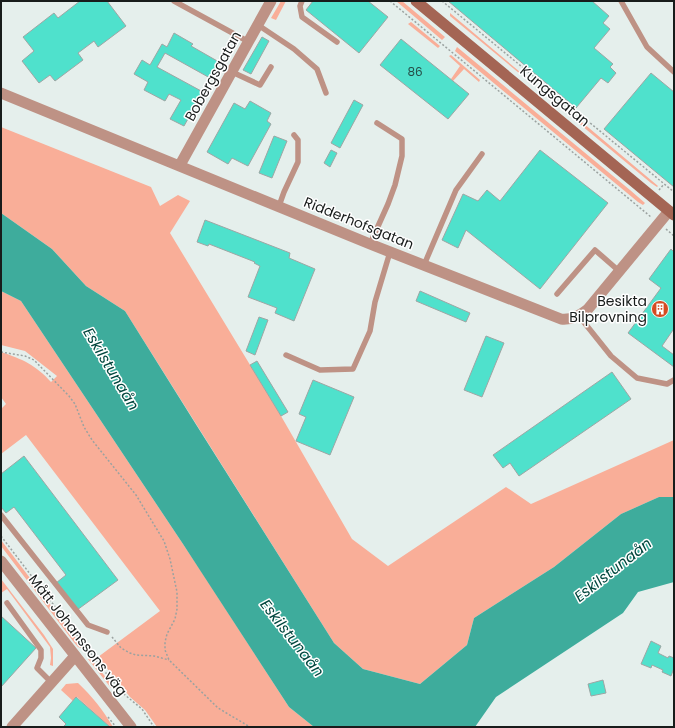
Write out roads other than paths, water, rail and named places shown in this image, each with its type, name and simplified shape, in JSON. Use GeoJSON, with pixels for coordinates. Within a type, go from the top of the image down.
{"type":"FeatureCollection","features":[{"type":"Feature","properties":{"kind":"main road","name":"Kungsgatan"},"geometry":{"type":"LineString","coordinates":[[416,1],[672,213]]}},
{"type":"Feature","properties":{"kind":"street","name":"Bobergsgatan"},"geometry":{"type":"LineString","coordinates":[[180,166],[271,1]]}},
{"type":"Feature","properties":{"kind":"street","name":"Ridderhofsgatan"},"geometry":{"type":"LineString","coordinates":[[1,93],[551,317],[569,320],[579,316]]}},
{"type":"Feature","properties":{"kind":"street"},"geometry":{"type":"LineString","coordinates":[[579,316],[588,309],[619,271],[672,213]]}},
{"type":"Feature","properties":{"kind":"street","name":"Mått Johanssons väg"},"geometry":{"type":"LineString","coordinates":[[1,561],[131,727]]}},
{"type":"Feature","properties":{"kind":"street"},"geometry":{"type":"LineString","coordinates":[[12,727],[75,656]]}},
{"type":"Feature","properties":{"kind":"lane"},"geometry":{"type":"LineString","coordinates":[[174,1],[249,42]]}},
{"type":"Feature","properties":{"kind":"lane"},"geometry":{"type":"LineString","coordinates":[[302,1],[300,6],[302,17],[336,42]]}},
{"type":"Feature","properties":{"kind":"lane"},"geometry":{"type":"LineString","coordinates":[[621,1],[647,47],[674,72]]}},
{"type":"Feature","properties":{"kind":"lane"},"geometry":{"type":"LineString","coordinates":[[258,25],[294,49],[317,69],[326,93]]}},
{"type":"Feature","properties":{"kind":"lane"},"geometry":{"type":"LineString","coordinates":[[232,72],[260,85],[271,67]]}},
{"type":"Feature","properties":{"kind":"lane"},"geometry":{"type":"LineString","coordinates":[[370,244],[388,204],[402,156],[402,139],[377,123]]}},
{"type":"Feature","properties":{"kind":"lane"},"geometry":{"type":"LineString","coordinates":[[279,206],[298,162],[298,140],[294,135]]}},
{"type":"Feature","properties":{"kind":"lane"},"geometry":{"type":"LineString","coordinates":[[424,265],[456,190],[482,154]]}},
{"type":"Feature","properties":{"kind":"lane"},"geometry":{"type":"LineString","coordinates":[[557,294],[595,250],[619,271]]}},
{"type":"Feature","properties":{"kind":"lane"},"geometry":{"type":"LineString","coordinates":[[286,354],[320,370],[352,369],[370,331],[375,302],[390,252]]}},
{"type":"Feature","properties":{"kind":"lane"},"geometry":{"type":"LineString","coordinates":[[579,316],[612,356],[637,378],[668,384],[674,380]]}},
{"type":"Feature","properties":{"kind":"lane"},"geometry":{"type":"LineString","coordinates":[[1,515],[88,625],[107,632]]}},
{"type":"Feature","properties":{"kind":"lane"},"geometry":{"type":"LineString","coordinates":[[7,603],[41,650],[41,658],[38,668],[52,683]]}},
{"type":"Feature","properties":{"kind":"water","name":"Eskilstunaån"},"geometry":{"type":"Polygon","coordinates":[[[1,213],[52,249],[86,286],[125,311],[334,643],[363,669],[420,684],[467,645],[474,618],[554,567],[621,514],[659,497],[674,497],[674,582],[638,592],[623,613],[496,697],[475,727],[314,727],[289,707],[183,544],[21,301],[1,291],[1,213]]]}},
{"type":"Feature","properties":{"kind":"place","name":"Besikta Bilprovning"},"geometry":{"type":"Point","coordinates":[660,309]}}]}
